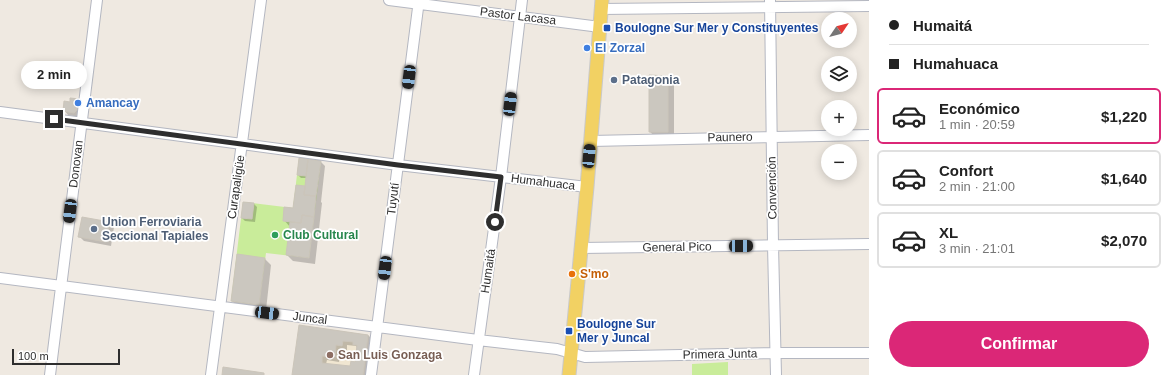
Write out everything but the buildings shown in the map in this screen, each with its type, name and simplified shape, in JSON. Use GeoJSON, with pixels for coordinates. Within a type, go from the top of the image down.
{"type":"FeatureCollection","features":[{"type":"Feature","properties":{"kind":"main road"},"geometry":{"type":"LineString","coordinates":[[569,375],[587,187],[602,5]]}},
{"type":"Feature","properties":{"kind":"street","name":"Donovan"},"geometry":{"type":"LineString","coordinates":[[50,375],[97,0]]}},
{"type":"Feature","properties":{"kind":"street","name":"Curapaligüe"},"geometry":{"type":"LineString","coordinates":[[211,375],[261,0]]}},
{"type":"Feature","properties":{"kind":"street","name":"Pastor Lacasa"},"geometry":{"type":"LineString","coordinates":[[389,0],[419,2],[600,27]]}},
{"type":"Feature","properties":{"kind":"street","name":"Humaitá"},"geometry":{"type":"LineString","coordinates":[[474,375],[501,177],[522,0]]}},
{"type":"Feature","properties":{"kind":"street","name":"Tuyutí"},"geometry":{"type":"LineString","coordinates":[[370,375],[419,2]]}},
{"type":"Feature","properties":{"kind":"street"},"geometry":{"type":"LineString","coordinates":[[602,5],[770,4],[869,6]]}},
{"type":"Feature","properties":{"kind":"street","name":"Convención"},"geometry":{"type":"LineString","coordinates":[[770,4],[776,375]]}},
{"type":"Feature","properties":{"kind":"street","name":"Humahuaca"},"geometry":{"type":"LineString","coordinates":[[0,112],[398,165],[587,187]]}},
{"type":"Feature","properties":{"kind":"street","name":"Paunero"},"geometry":{"type":"LineString","coordinates":[[591,141],[869,135]]}},
{"type":"Feature","properties":{"kind":"street","name":"General Pico"},"geometry":{"type":"LineString","coordinates":[[581,248],[869,244]]}},
{"type":"Feature","properties":{"kind":"street","name":"Juncal"},"geometry":{"type":"LineString","coordinates":[[0,278],[557,349],[572,353]]}},
{"type":"Feature","properties":{"kind":"street","name":"Primera Junta"},"geometry":{"type":"LineString","coordinates":[[572,353],[584,357],[776,353],[869,353]]}},
{"type":"Feature","properties":{"kind":"shaded area","name":"San Luis Gonzaga"},"geometry":{"type":"Polygon","coordinates":[[[299,325],[368,335],[363,375],[292,375],[299,325]]]}},
{"type":"Feature","properties":{"kind":"green space","name":"Club Cultural"},"geometry":{"type":"Polygon","coordinates":[[[299,158],[321,161],[309,258],[266,253],[259,305],[231,301],[243,202],[293,208],[299,158]]]}},
{"type":"Feature","properties":{"kind":"green space"},"geometry":{"type":"Polygon","coordinates":[[[728,362],[728,375],[692,375],[692,364],[728,362]]]}},
{"type":"Feature","properties":{"kind":"place","name":"Boulogne Sur Mer y Constituyentes"},"geometry":{"type":"Point","coordinates":[607,28]}},
{"type":"Feature","properties":{"kind":"place","name":"El Zorzal"},"geometry":{"type":"Point","coordinates":[587,48]}},
{"type":"Feature","properties":{"kind":"place","name":"Patagonia"},"geometry":{"type":"Point","coordinates":[614,80]}},
{"type":"Feature","properties":{"kind":"place","name":"Amancay"},"geometry":{"type":"Point","coordinates":[78,103]}},
{"type":"Feature","properties":{"kind":"place","name":"Union Ferroviaria Seccional Tapiales"},"geometry":{"type":"Point","coordinates":[94,229]}},
{"type":"Feature","properties":{"kind":"place","name":"Club Cultural"},"geometry":{"type":"Point","coordinates":[275,235]}},
{"type":"Feature","properties":{"kind":"place","name":"S'mo"},"geometry":{"type":"Point","coordinates":[572,274]}},
{"type":"Feature","properties":{"kind":"place","name":"Boulogne Sur Mer y Juncal"},"geometry":{"type":"Point","coordinates":[569,331]}},
{"type":"Feature","properties":{"kind":"place","name":"San Luis Gonzaga"},"geometry":{"type":"Point","coordinates":[330,355]}},
{"type":"Feature","properties":{"kind":"route"},"geometry":{"type":"LineString","coordinates":[[54,119],[398,165],[501,177],[495,222]]}}]}
